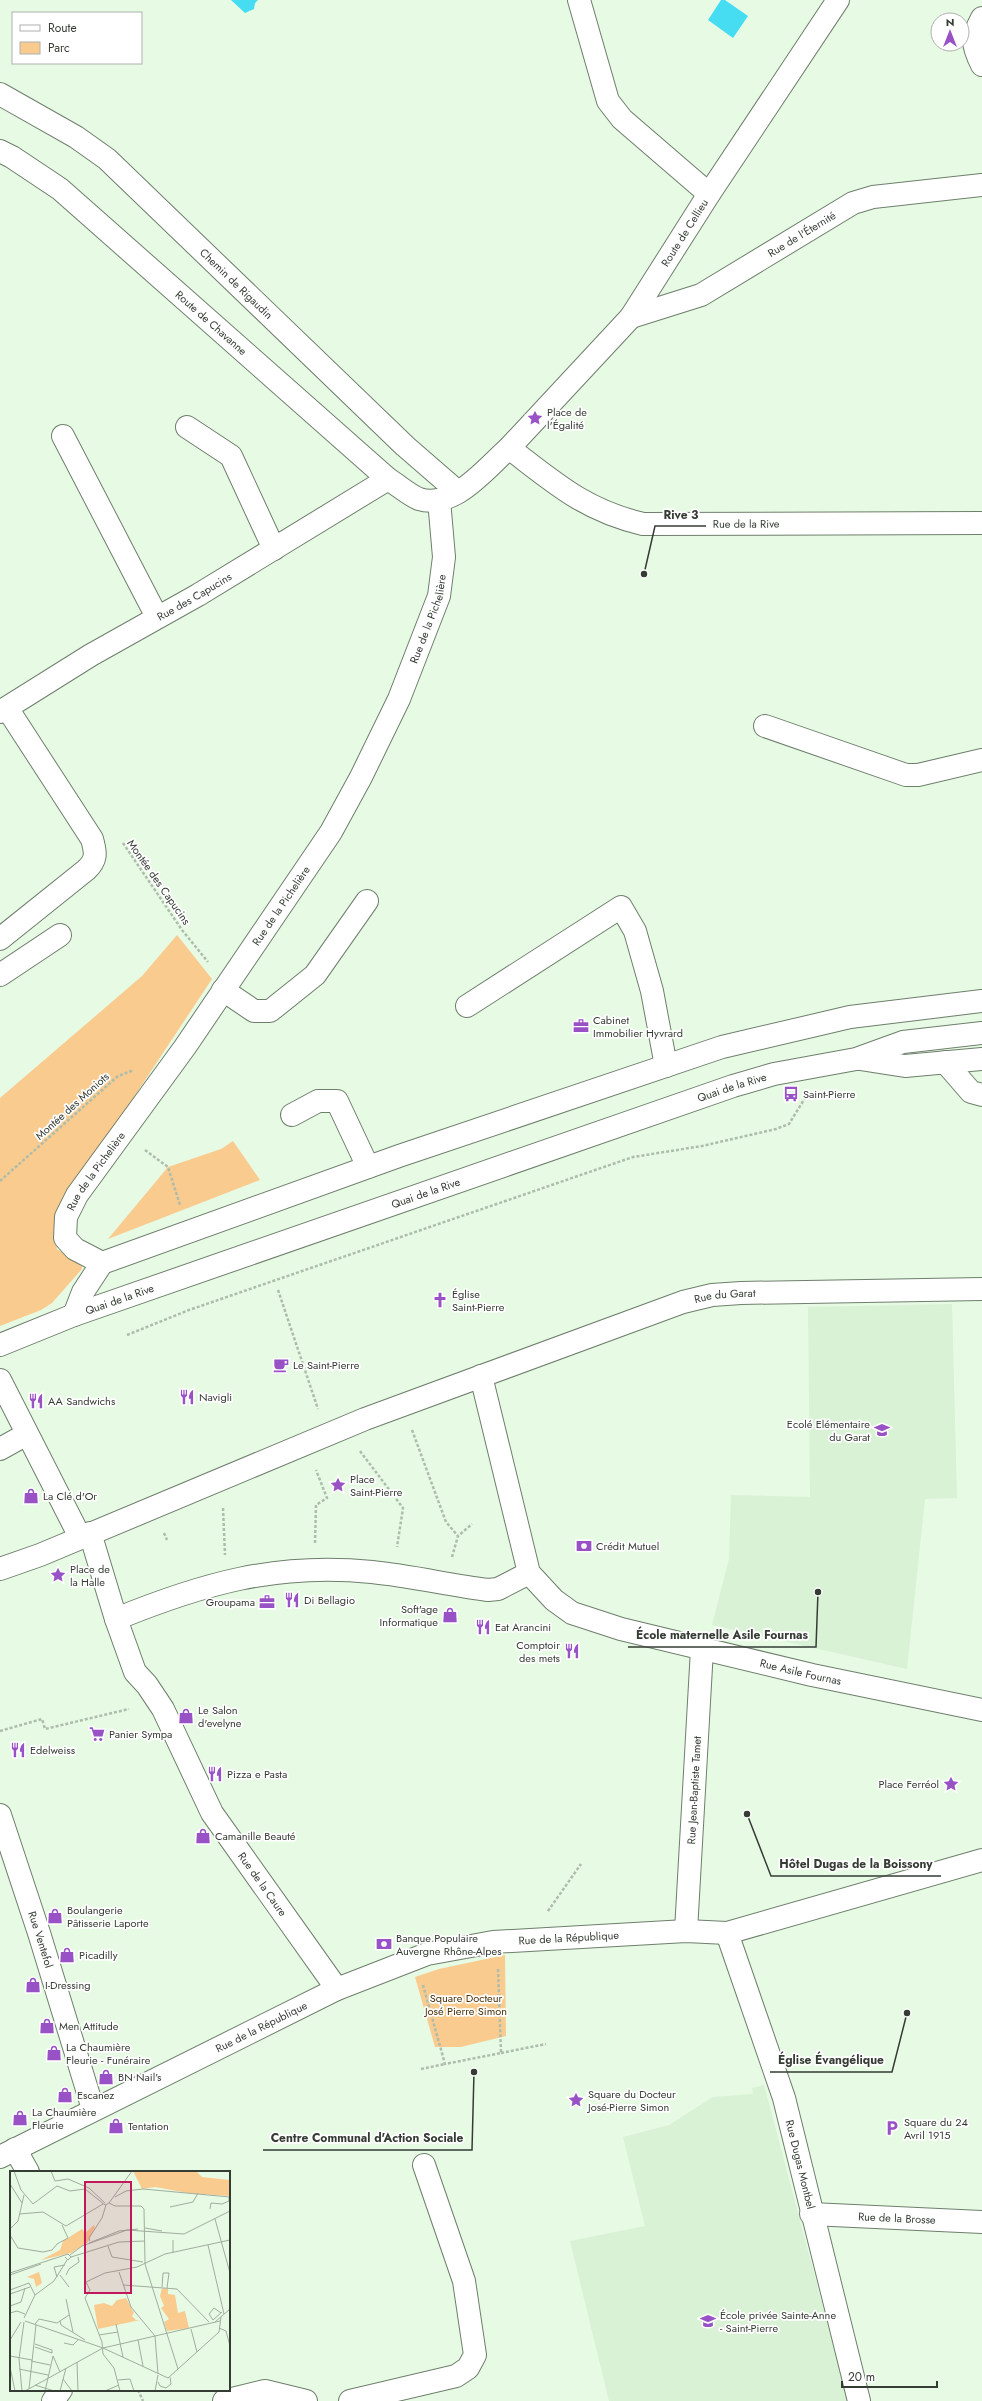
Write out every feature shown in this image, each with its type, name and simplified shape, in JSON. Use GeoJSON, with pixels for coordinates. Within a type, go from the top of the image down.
{"type":"FeatureCollection","features":[{"type":"Feature","properties":{"kind":"street"},"geometry":{"type":"LineString","coordinates":[[579,0],[608,101],[622,119],[709,194]]}},
{"type":"Feature","properties":{"kind":"street","name":"Route de Cellieu"},"geometry":{"type":"LineString","coordinates":[[509,448],[630,317],[709,194],[838,0]]}},
{"type":"Feature","properties":{"kind":"street"},"geometry":{"type":"LineString","coordinates":[[982,18],[974,32],[973,43],[982,65]]}},
{"type":"Feature","properties":{"kind":"street","name":"Chemin de Rigaudin"},"geometry":{"type":"LineString","coordinates":[[0,94],[76,137],[107,159],[405,446],[439,497]]}},
{"type":"Feature","properties":{"kind":"street","name":"Route de Chavanne"},"geometry":{"type":"LineString","coordinates":[[0,151],[12,157],[60,189],[388,479],[439,497]]}},
{"type":"Feature","properties":{"kind":"street","name":"Rue de l'Éternité"},"geometry":{"type":"LineString","coordinates":[[630,317],[701,294],[853,203],[874,197],[982,185]]}},
{"type":"Feature","properties":{"kind":"street"},"geometry":{"type":"LineString","coordinates":[[187,427],[231,456],[274,549]]}},
{"type":"Feature","properties":{"kind":"street"},"geometry":{"type":"LineString","coordinates":[[63,436],[157,617]]}},
{"type":"Feature","properties":{"kind":"street"},"geometry":{"type":"LineString","coordinates":[[439,497],[509,448]]}},
{"type":"Feature","properties":{"kind":"street","name":"Rue de la Rive"},"geometry":{"type":"LineString","coordinates":[[509,448],[570,494],[601,512],[643,524],[982,523]]}},
{"type":"Feature","properties":{"kind":"street","name":"Rue des Capucins"},"geometry":{"type":"LineString","coordinates":[[3,710],[91,655],[274,549],[388,479]]}},
{"type":"Feature","properties":{"kind":"street","name":"Rue de la Pichelière"},"geometry":{"type":"LineString","coordinates":[[102,1263],[75,1249],[65,1238],[66,1217],[77,1195],[185,1047],[331,832],[399,699],[439,596],[444,557],[439,497]]}},
{"type":"Feature","properties":{"kind":"street"},"geometry":{"type":"LineString","coordinates":[[0,939],[94,863],[96,852],[92,839],[3,710]]}},
{"type":"Feature","properties":{"kind":"street"},"geometry":{"type":"LineString","coordinates":[[765,726],[906,775],[918,775],[982,760]]}},
{"type":"Feature","properties":{"kind":"street"},"geometry":{"type":"LineString","coordinates":[[223,990],[254,1011],[270,1011],[315,975],[367,901]]}},
{"type":"Feature","properties":{"kind":"street"},"geometry":{"type":"LineString","coordinates":[[467,1006],[621,907],[635,931],[652,991],[666,1066]]}},
{"type":"Feature","properties":{"kind":"street"},"geometry":{"type":"LineString","coordinates":[[0,975],[60,935]]}},
{"type":"Feature","properties":{"kind":"street"},"geometry":{"type":"LineString","coordinates":[[74,1315],[83,1292],[102,1263],[368,1167],[722,1047],[850,1017],[982,1001]]}},
{"type":"Feature","properties":{"kind":"street","name":"Quai de la Rive"},"geometry":{"type":"LineString","coordinates":[[0,1345],[74,1315],[734,1086],[774,1074],[856,1059],[903,1042],[982,1033]]}},
{"type":"Feature","properties":{"kind":"street","name":"Quai de la Rive"},"geometry":{"type":"LineString","coordinates":[[856,1059],[905,1066],[982,1059]]}},
{"type":"Feature","properties":{"kind":"street"},"geometry":{"type":"LineString","coordinates":[[945,1062],[971,1092],[982,1095]]}},
{"type":"Feature","properties":{"kind":"street"},"geometry":{"type":"LineString","coordinates":[[292,1115],[318,1101],[337,1102],[368,1167]]}},
{"type":"Feature","properties":{"kind":"street","name":"Rue du Garat"},"geometry":{"type":"LineString","coordinates":[[481,1376],[683,1302],[712,1295],[804,1291],[982,1289]]}},
{"type":"Feature","properties":{"kind":"street"},"geometry":{"type":"LineString","coordinates":[[0,1380],[27,1434],[85,1535],[116,1619],[186,1593],[225,1581],[284,1572],[314,1570],[372,1572],[488,1590],[498,1589],[529,1573],[481,1376],[365,1419],[85,1535],[40,1555],[0,1569]]}},
{"type":"Feature","properties":{"kind":"street"},"geometry":{"type":"LineString","coordinates":[[0,1449],[27,1434]]}},
{"type":"Feature","properties":{"kind":"street","name":"Rue Asile Fournas"},"geometry":{"type":"LineString","coordinates":[[529,1573],[554,1600],[572,1613],[621,1629],[702,1649],[982,1710]]}},
{"type":"Feature","properties":{"kind":"street","name":"Rue de la Caure"},"geometry":{"type":"LineString","coordinates":[[116,1619],[135,1672],[147,1685],[163,1709],[212,1813],[336,1990]]}},
{"type":"Feature","properties":{"kind":"street","name":"Rue Jean-Baptiste Tamet"},"geometry":{"type":"LineString","coordinates":[[686,1931],[702,1649]]}},
{"type":"Feature","properties":{"kind":"street","name":"Rue Ventefol"},"geometry":{"type":"LineString","coordinates":[[0,1815],[39,1933],[93,2110]]}},
{"type":"Feature","properties":{"kind":"street","name":"Rue de la République"},"geometry":{"type":"LineString","coordinates":[[8,2154],[93,2110],[336,1990],[426,1954],[493,1942],[686,1931],[727,1933],[982,1860]]}},
{"type":"Feature","properties":{"kind":"street","name":"Rue Dugas Montbel"},"geometry":{"type":"LineString","coordinates":[[727,1933],[784,2098],[811,2214],[859,2401]]}},
{"type":"Feature","properties":{"kind":"street"},"geometry":{"type":"LineString","coordinates":[[8,2154],[27,2171]]}},
{"type":"Feature","properties":{"kind":"street"},"geometry":{"type":"LineString","coordinates":[[350,2401],[456,2376],[468,2368],[475,2355],[464,2281],[424,2165]]}},
{"type":"Feature","properties":{"kind":"street","name":"Rue de la Brosse"},"geometry":{"type":"LineString","coordinates":[[811,2214],[982,2222]]}},
{"type":"Feature","properties":{"kind":"street"},"geometry":{"type":"LineString","coordinates":[[53,2401],[60,2391]]}},
{"type":"Feature","properties":{"kind":"street"},"geometry":{"type":"LineString","coordinates":[[224,2401],[265,2391],[306,2401]]}},
{"type":"Feature","properties":{"kind":"path","name":"Montée des Capucins"},"geometry":{"type":"LineString","coordinates":[[121,840],[182,930],[210,964]]}},
{"type":"Feature","properties":{"kind":"path","name":"Montée des Moniots"},"geometry":{"type":"LineString","coordinates":[[0,1181],[118,1076],[138,1068]]}},
{"type":"Feature","properties":{"kind":"path"},"geometry":{"type":"LineString","coordinates":[[126,1335],[189,1310],[633,1157],[702,1146],[776,1129],[789,1124],[800,1102],[808,1095]]}},
{"type":"Feature","properties":{"kind":"path"},"geometry":{"type":"LineString","coordinates":[[139,1145],[168,1167],[181,1210]]}},
{"type":"Feature","properties":{"kind":"path"},"geometry":{"type":"LineString","coordinates":[[278,1290],[320,1415]]}},
{"type":"Feature","properties":{"kind":"path"},"geometry":{"type":"LineString","coordinates":[[412,1429],[446,1522],[458,1536]]}},
{"type":"Feature","properties":{"kind":"path"},"geometry":{"type":"LineString","coordinates":[[360,1450],[403,1508],[393,1575]]}},
{"type":"Feature","properties":{"kind":"path"},"geometry":{"type":"LineString","coordinates":[[314,1570],[316,1505],[326,1498],[315,1468]]}},
{"type":"Feature","properties":{"kind":"path"},"geometry":{"type":"LineString","coordinates":[[223,1505],[225,1581]]}},
{"type":"Feature","properties":{"kind":"path"},"geometry":{"type":"LineString","coordinates":[[446,1584],[458,1536],[472,1524]]}},
{"type":"Feature","properties":{"kind":"path"},"geometry":{"type":"LineString","coordinates":[[0,1731],[42,1719],[45,1729],[136,1707]]}},
{"type":"Feature","properties":{"kind":"path"},"geometry":{"type":"LineString","coordinates":[[547,1912],[581,1864]]}},
{"type":"Feature","properties":{"kind":"path"},"geometry":{"type":"LineString","coordinates":[[498,1964],[501,2053]]}},
{"type":"Feature","properties":{"kind":"path"},"geometry":{"type":"LineString","coordinates":[[423,1983],[445,2064]]}},
{"type":"Feature","properties":{"kind":"path"},"geometry":{"type":"LineString","coordinates":[[421,2069],[546,2044]]}},
{"type":"Feature","properties":{"kind":"path"},"geometry":{"type":"LineString","coordinates":[[138,2391],[143,2401]]}},
{"type":"Feature","properties":{"kind":"shaded area"},"geometry":{"type":"Polygon","coordinates":[[[952,1304],[957,1498],[925,1499],[907,1669],[712,1625],[729,1559],[731,1495],[810,1497],[808,1307],[952,1304]]]}},
{"type":"Feature","properties":{"kind":"shaded area","name":"École privée Sainte-Anne - Saint-Pierre"},"geometry":{"type":"Polygon","coordinates":[[[764,2085],[848,2401],[609,2401],[570,2241],[645,2226],[623,2137],[669,2125],[713,2097],[753,2094],[752,2088],[764,2085]]]}},
{"type":"Feature","properties":{"kind":"green space"},"geometry":{"type":"Polygon","coordinates":[[[177,935],[212,979],[55,1216],[54,1237],[57,1249],[82,1266],[82,1269],[52,1303],[41,1310],[0,1326],[0,1098],[142,976],[177,935]]]}},
{"type":"Feature","properties":{"kind":"green space"},"geometry":{"type":"Polygon","coordinates":[[[233,1141],[260,1180],[108,1239],[168,1167],[221,1149],[233,1141]]]}},
{"type":"Feature","properties":{"kind":"green space","name":"Square Docteur José Pierre Simon"},"geometry":{"type":"Polygon","coordinates":[[[505,1955],[506,2036],[461,2047],[435,2047],[415,1977],[439,1969],[505,1955]]]}},
{"type":"Feature","properties":{"kind":"water"},"geometry":{"type":"Polygon","coordinates":[[[231,0],[258,0],[255,3],[254,9],[245,13],[231,0]]]}},
{"type":"Feature","properties":{"kind":"water"},"geometry":{"type":"Polygon","coordinates":[[[721,0],[725,0],[748,16],[733,38],[708,20],[721,0]]]}},
{"type":"Feature","properties":{"kind":"place","name":"Place de l'Égalité"},"geometry":{"type":"Point","coordinates":[535,418]}},
{"type":"Feature","properties":{"kind":"place","name":"Rive 3"},"geometry":{"type":"Point","coordinates":[644,574]}},
{"type":"Feature","properties":{"kind":"place","name":"Cabinet Immobilier Hyvrard"},"geometry":{"type":"Point","coordinates":[581,1026]}},
{"type":"Feature","properties":{"kind":"place","name":"Saint-Pierre"},"geometry":{"type":"Point","coordinates":[791,1094]}},
{"type":"Feature","properties":{"kind":"place","name":"Église Saint-Pierre"},"geometry":{"type":"Point","coordinates":[440,1300]}},
{"type":"Feature","properties":{"kind":"place","name":"Le Saint-Pierre"},"geometry":{"type":"Point","coordinates":[281,1365]}},
{"type":"Feature","properties":{"kind":"place","name":"Navigli"},"geometry":{"type":"Point","coordinates":[187,1397]}},
{"type":"Feature","properties":{"kind":"place","name":"AA Sandwichs"},"geometry":{"type":"Point","coordinates":[36,1401]}},
{"type":"Feature","properties":{"kind":"place","name":"Ecolé Elémentaire du Garat"},"geometry":{"type":"Point","coordinates":[882,1430]}},
{"type":"Feature","properties":{"kind":"place","name":"Place Saint-Pierre"},"geometry":{"type":"Point","coordinates":[338,1485]}},
{"type":"Feature","properties":{"kind":"place","name":"La Clé d'Or"},"geometry":{"type":"Point","coordinates":[31,1496]}},
{"type":"Feature","properties":{"kind":"place","name":"Crédit Mutuel"},"geometry":{"type":"Point","coordinates":[584,1546]}},
{"type":"Feature","properties":{"kind":"place","name":"Place de la Halle"},"geometry":{"type":"Point","coordinates":[58,1575]}},
{"type":"Feature","properties":{"kind":"place","name":"École maternelle Asile Fournas"},"geometry":{"type":"Point","coordinates":[818,1592]}},
{"type":"Feature","properties":{"kind":"place","name":"Di Bellagio"},"geometry":{"type":"Point","coordinates":[292,1600]}},
{"type":"Feature","properties":{"kind":"place","name":"Groupama"},"geometry":{"type":"Point","coordinates":[267,1602]}},
{"type":"Feature","properties":{"kind":"place","name":"Soft'age Informatique"},"geometry":{"type":"Point","coordinates":[450,1615]}},
{"type":"Feature","properties":{"kind":"place","name":"Eat Arancini"},"geometry":{"type":"Point","coordinates":[483,1627]}},
{"type":"Feature","properties":{"kind":"place","name":"Comptoir des mets"},"geometry":{"type":"Point","coordinates":[572,1651]}},
{"type":"Feature","properties":{"kind":"place","name":"Le Salon d'evelyne"},"geometry":{"type":"Point","coordinates":[186,1716]}},
{"type":"Feature","properties":{"kind":"place","name":"Panier Sympa"},"geometry":{"type":"Point","coordinates":[97,1734]}},
{"type":"Feature","properties":{"kind":"place","name":"Edelweiss"},"geometry":{"type":"Point","coordinates":[18,1750]}},
{"type":"Feature","properties":{"kind":"place","name":"Pizza e Pasta"},"geometry":{"type":"Point","coordinates":[215,1774]}},
{"type":"Feature","properties":{"kind":"place","name":"Place Ferréol"},"geometry":{"type":"Point","coordinates":[951,1784]}},
{"type":"Feature","properties":{"kind":"place","name":"Hôtel Dugas de la Boissony"},"geometry":{"type":"Point","coordinates":[747,1814]}},
{"type":"Feature","properties":{"kind":"place","name":"Camanille Beauté"},"geometry":{"type":"Point","coordinates":[203,1836]}},
{"type":"Feature","properties":{"kind":"place","name":"Boulangerie Pâtisserie Laporte"},"geometry":{"type":"Point","coordinates":[55,1916]}},
{"type":"Feature","properties":{"kind":"place","name":"Banque Populaire Auvergne Rhône-Alpes"},"geometry":{"type":"Point","coordinates":[384,1944]}},
{"type":"Feature","properties":{"kind":"place","name":"Picadilly"},"geometry":{"type":"Point","coordinates":[67,1955]}},
{"type":"Feature","properties":{"kind":"place","name":"I-Dressing"},"geometry":{"type":"Point","coordinates":[33,1985]}},
{"type":"Feature","properties":{"kind":"place","name":"Église Évangélique"},"geometry":{"type":"Point","coordinates":[907,2013]}},
{"type":"Feature","properties":{"kind":"place","name":"Men Attitude"},"geometry":{"type":"Point","coordinates":[47,2026]}},
{"type":"Feature","properties":{"kind":"place","name":"La Chaumière Fleurie - Funéraire"},"geometry":{"type":"Point","coordinates":[54,2053]}},
{"type":"Feature","properties":{"kind":"place","name":"Centre Communal d'Action Sociale"},"geometry":{"type":"Point","coordinates":[474,2072]}},
{"type":"Feature","properties":{"kind":"place","name":"BN Nail’s"},"geometry":{"type":"Point","coordinates":[106,2077]}},
{"type":"Feature","properties":{"kind":"place","name":"Escanez"},"geometry":{"type":"Point","coordinates":[65,2095]}},
{"type":"Feature","properties":{"kind":"place","name":"Square du Docteur José-Pierre Simon"},"geometry":{"type":"Point","coordinates":[576,2100]}},
{"type":"Feature","properties":{"kind":"place","name":"La Chaumière Fleurie"},"geometry":{"type":"Point","coordinates":[20,2118]}},
{"type":"Feature","properties":{"kind":"place","name":"Tentation"},"geometry":{"type":"Point","coordinates":[116,2126]}},
{"type":"Feature","properties":{"kind":"place","name":"Square du 24 Avril 1915"},"geometry":{"type":"Point","coordinates":[892,2128]}},
{"type":"Feature","properties":{"kind":"place","name":"École privée Sainte-Anne - Saint-Pierre"},"geometry":{"type":"Point","coordinates":[708,2321]}}]}
